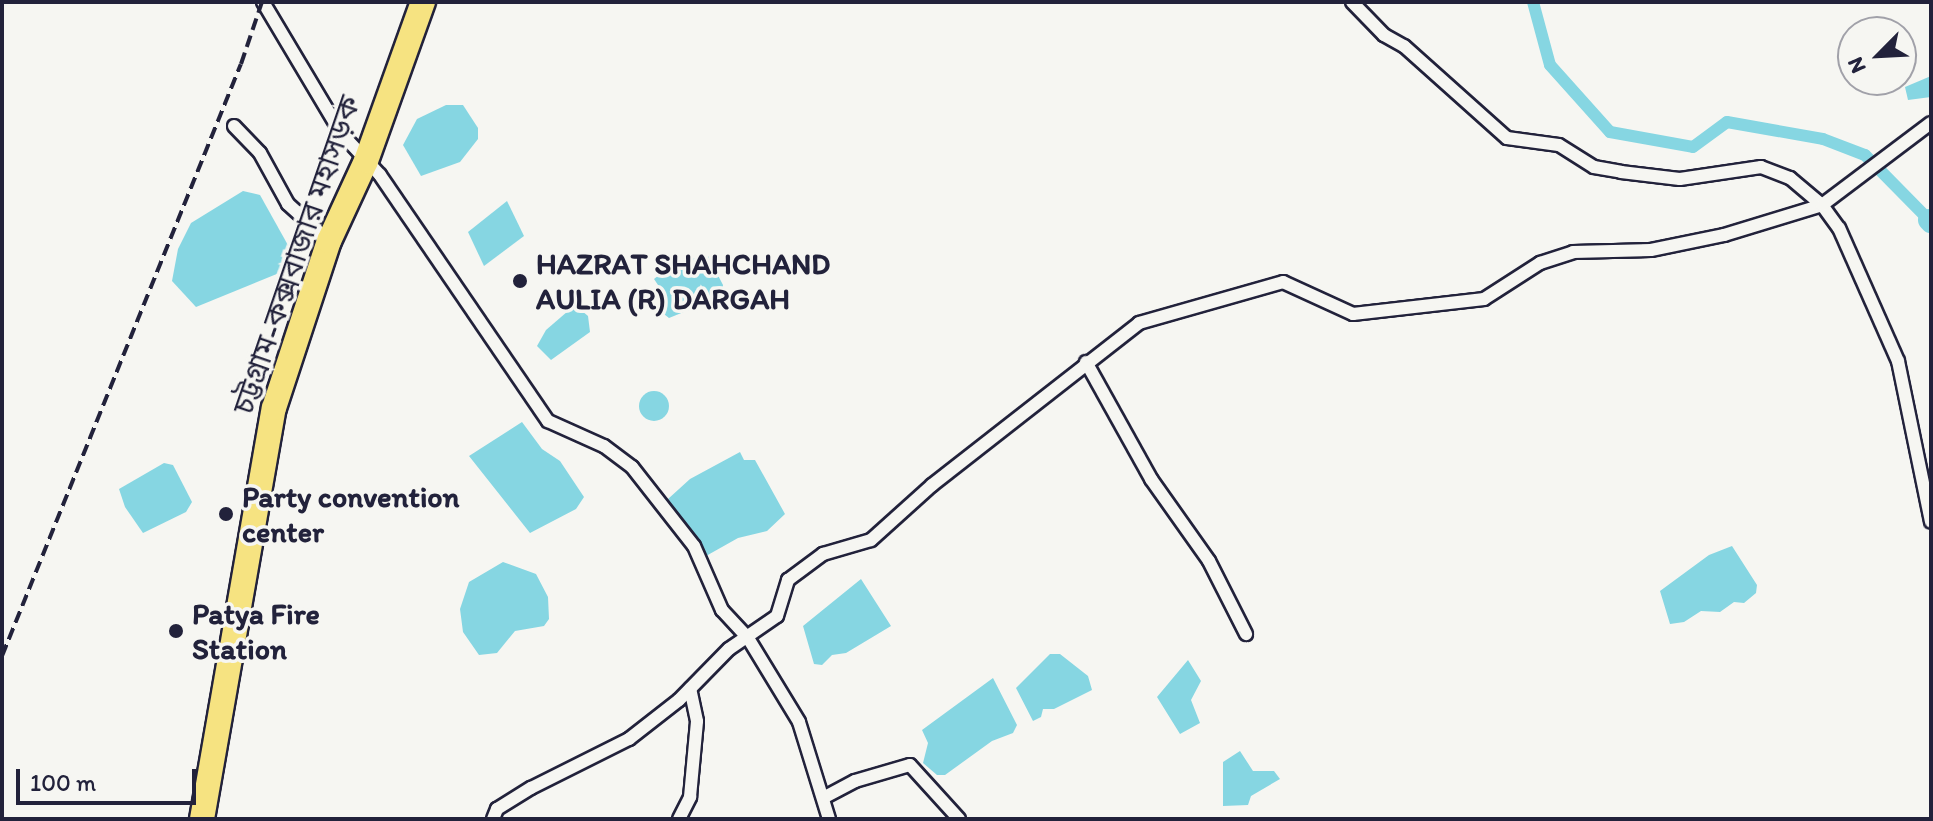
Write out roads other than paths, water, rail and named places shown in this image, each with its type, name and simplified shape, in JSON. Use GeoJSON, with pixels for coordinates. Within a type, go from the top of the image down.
{"type":"FeatureCollection","features":[{"type":"Feature","properties":{"kind":"highway","name":"চট্টগ্রাম-কক্সবাজার মহাসড়ক"},"geometry":{"type":"LineString","coordinates":[[202,819],[274,408],[329,241],[366,161],[423,2]]}},
{"type":"Feature","properties":{"kind":"street"},"geometry":{"type":"LineString","coordinates":[[263,2],[306,80],[548,421],[604,446],[632,467],[694,546],[722,610],[748,638],[799,722],[829,819]]}},
{"type":"Feature","properties":{"kind":"street"},"geometry":{"type":"LineString","coordinates":[[1352,2],[1384,35],[1404,46],[1507,138],[1559,145],[1594,167],[1680,179],[1761,167],[1790,178],[1822,205],[1839,228],[1898,361],[1931,522]]}},
{"type":"Feature","properties":{"kind":"street"},"geometry":{"type":"LineString","coordinates":[[493,819],[497,809],[531,788],[629,739],[690,689],[729,649],[777,616],[788,580],[823,554],[871,540],[1086,362],[1139,323],[1283,282],[1353,314],[1385,307],[1443,307],[1484,299],[1540,263],[1573,252],[1651,250],[1724,235],[1822,205],[1931,123]]}},
{"type":"Feature","properties":{"kind":"street"},"geometry":{"type":"LineString","coordinates":[[234,126],[260,153],[288,204],[329,241]]}},
{"type":"Feature","properties":{"kind":"street"},"geometry":{"type":"LineString","coordinates":[[1086,362],[1151,479],[1209,561],[1246,634]]}},
{"type":"Feature","properties":{"kind":"street"},"geometry":{"type":"LineString","coordinates":[[679,819],[690,797],[697,721],[690,689]]}},
{"type":"Feature","properties":{"kind":"street"},"geometry":{"type":"LineString","coordinates":[[823,798],[855,781],[910,765],[959,819]]}},
{"type":"Feature","properties":{"kind":"water"},"geometry":{"type":"Polygon","coordinates":[[[1931,76],[1931,97],[1908,100],[1907,96],[1917,96],[1917,82],[1931,76]]]}},
{"type":"Feature","properties":{"kind":"water"},"geometry":{"type":"Polygon","coordinates":[[[446,105],[463,105],[478,128],[478,139],[460,162],[421,176],[403,145],[417,119],[446,105]]]}},
{"type":"Feature","properties":{"kind":"water"},"geometry":{"type":"Polygon","coordinates":[[[243,191],[260,195],[289,247],[289,269],[196,307],[172,281],[178,249],[191,223],[243,191]]]}},
{"type":"Feature","properties":{"kind":"water"},"geometry":{"type":"Polygon","coordinates":[[[507,201],[524,236],[484,266],[468,232],[507,201]]]}},
{"type":"Feature","properties":{"kind":"water"},"geometry":{"type":"Polygon","coordinates":[[[708,256],[723,285],[722,300],[708,310],[701,305],[669,318],[660,311],[664,294],[654,279],[677,261],[708,256]]]}},
{"type":"Feature","properties":{"kind":"water"},"geometry":{"type":"Polygon","coordinates":[[[575,305],[588,316],[590,332],[551,360],[537,346],[546,330],[575,305]]]}},
{"type":"Feature","properties":{"kind":"water"},"geometry":{"type":"Polygon","coordinates":[[[654,391],[665,395],[669,406],[665,417],[654,421],[643,417],[639,406],[643,395],[654,391]]]}},
{"type":"Feature","properties":{"kind":"water"},"geometry":{"type":"Polygon","coordinates":[[[522,422],[542,449],[560,461],[584,497],[576,509],[530,533],[469,456],[522,422]]]}},
{"type":"Feature","properties":{"kind":"water"},"geometry":{"type":"Polygon","coordinates":[[[740,452],[744,460],[755,460],[785,514],[767,531],[738,538],[706,556],[668,499],[690,479],[740,452]]]}},
{"type":"Feature","properties":{"kind":"water"},"geometry":{"type":"Polygon","coordinates":[[[164,463],[173,465],[192,502],[186,512],[143,533],[125,507],[119,489],[164,463]]]}},
{"type":"Feature","properties":{"kind":"water"},"geometry":{"type":"Polygon","coordinates":[[[1732,546],[1757,585],[1756,593],[1744,603],[1734,602],[1720,612],[1701,611],[1684,622],[1670,624],[1660,591],[1709,555],[1732,546]]]}},
{"type":"Feature","properties":{"kind":"water"},"geometry":{"type":"Polygon","coordinates":[[[503,562],[536,574],[548,597],[549,619],[544,626],[515,631],[497,653],[479,655],[463,632],[460,609],[469,582],[503,562]]]}},
{"type":"Feature","properties":{"kind":"water"},"geometry":{"type":"Polygon","coordinates":[[[861,579],[891,626],[846,653],[832,655],[822,665],[814,664],[803,626],[861,579]]]}},
{"type":"Feature","properties":{"kind":"water"},"geometry":{"type":"Polygon","coordinates":[[[1050,654],[1060,654],[1088,676],[1092,690],[1054,709],[1043,709],[1041,717],[1033,721],[1016,688],[1050,654]]]}},
{"type":"Feature","properties":{"kind":"water"},"geometry":{"type":"Polygon","coordinates":[[[1188,660],[1201,681],[1191,700],[1200,723],[1180,734],[1157,697],[1188,660]]]}},
{"type":"Feature","properties":{"kind":"water"},"geometry":{"type":"Polygon","coordinates":[[[993,678],[1017,725],[1013,733],[992,741],[945,775],[937,775],[923,763],[928,743],[922,730],[993,678]]]}},
{"type":"Feature","properties":{"kind":"water"},"geometry":{"type":"Polygon","coordinates":[[[1240,751],[1253,771],[1274,771],[1280,779],[1251,796],[1248,805],[1223,806],[1223,762],[1240,751]]]}},
{"type":"Feature","properties":{"kind":"waterway"},"geometry":{"type":"LineString","coordinates":[[1533,2],[1550,65],[1610,132],[1693,147],[1727,122],[1823,139],[1865,155],[1929,220]]}},
{"type":"Feature","properties":{"kind":"railway"},"geometry":{"type":"LineString","coordinates":[[2,656],[241,64],[262,2]]}},
{"type":"Feature","properties":{"kind":"place","name":"HAZRAT SHAHCHAND AULIA (R) DARGAH"},"geometry":{"type":"Point","coordinates":[520,281]}},
{"type":"Feature","properties":{"kind":"place","name":"Party convention center"},"geometry":{"type":"Point","coordinates":[226,514]}},
{"type":"Feature","properties":{"kind":"place","name":"Patya Fire Station"},"geometry":{"type":"Point","coordinates":[176,631]}}]}
